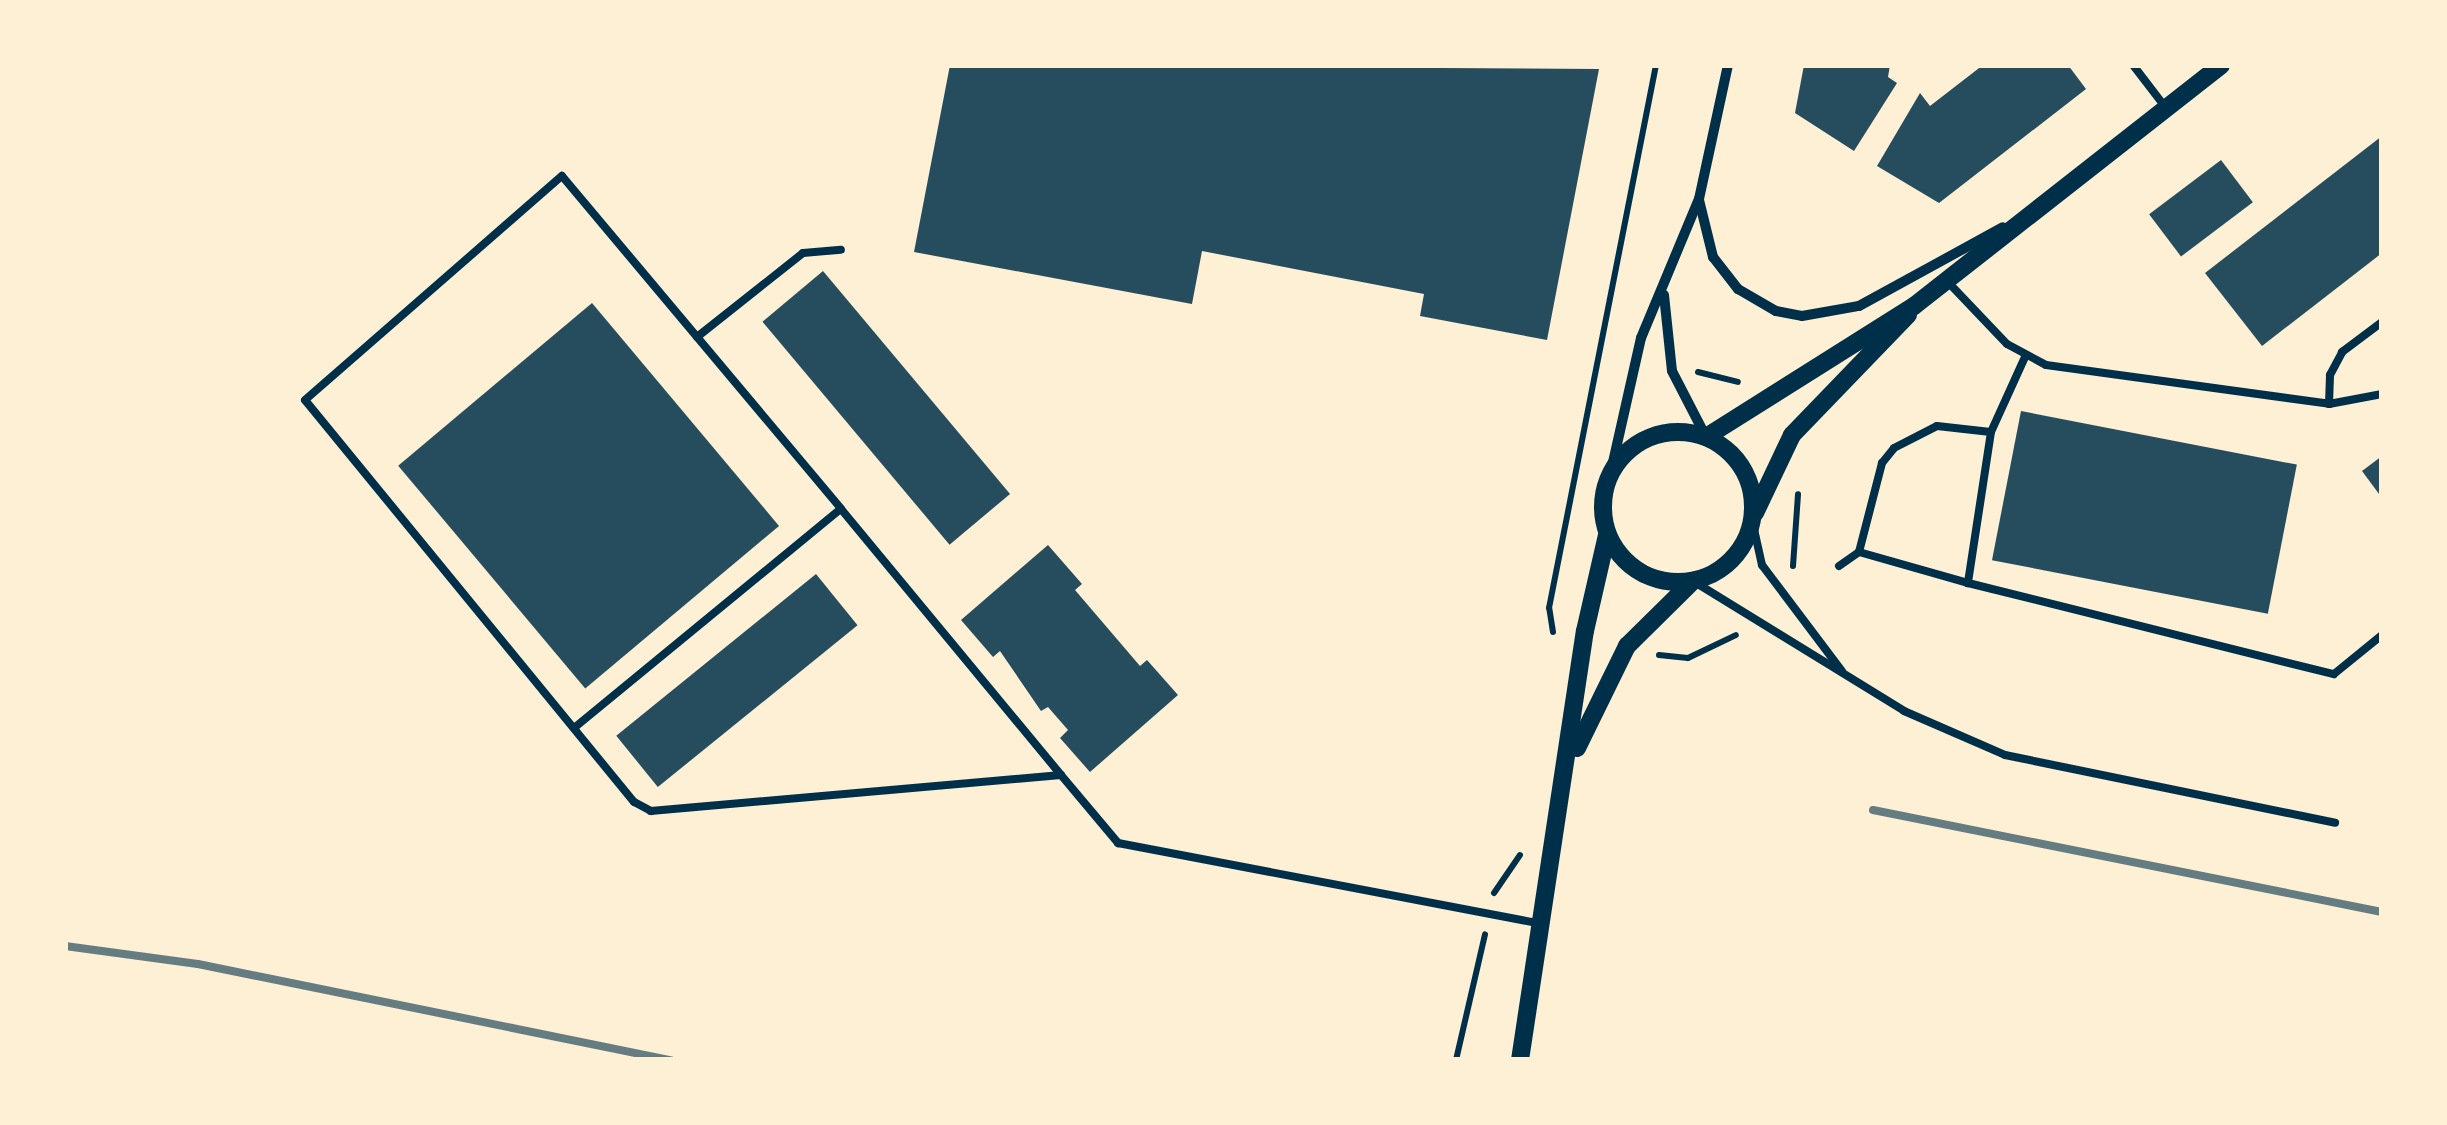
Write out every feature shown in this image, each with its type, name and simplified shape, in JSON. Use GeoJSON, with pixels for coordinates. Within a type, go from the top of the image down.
{"type":"FeatureCollection","features":[{"type":"Feature","properties":{"kind":"street"},"geometry":{"type":"LineString","coordinates":[[1520,1060],[1570,762],[1585,632],[1607,534],[1602,503],[1631,372],[1699,199],[1728,65]]}},
{"type":"Feature","properties":{"kind":"street"},"geometry":{"type":"LineString","coordinates":[[1612,471],[1629,450],[1656,435],[1706,438],[1767,404],[1914,306],[2026,214],[2221,65]]}},
{"type":"Feature","properties":{"kind":"street"},"geometry":{"type":"LineString","coordinates":[[1699,199],[1713,257],[1738,289],[1776,311],[1802,316],[1859,306],[2026,214]]}},
{"type":"Feature","properties":{"kind":"street"},"geometry":{"type":"LineString","coordinates":[[1664,289],[1672,371],[1706,438],[1743,469],[1752,520]]}},
{"type":"Feature","properties":{"kind":"street"},"geometry":{"type":"LineString","coordinates":[[1570,762],[1627,646],[1693,581],[1728,564],[1792,435],[1892,336],[1914,306]]}},
{"type":"Feature","properties":{"kind":"street"},"geometry":{"type":"LineString","coordinates":[[1607,534],[1637,571],[1662,581],[1693,581]]}},
{"type":"Feature","properties":{"kind":"lane"},"geometry":{"type":"LineString","coordinates":[[2133,65],[2166,108]]}},
{"type":"Feature","properties":{"kind":"lane"},"geometry":{"type":"LineString","coordinates":[[1062,774],[651,811],[634,802],[304,400],[562,176],[1062,774],[1118,843],[1145,853],[1542,923]]}},
{"type":"Feature","properties":{"kind":"lane"},"geometry":{"type":"LineString","coordinates":[[697,337],[803,253],[842,250]]}},
{"type":"Feature","properties":{"kind":"lane"},"geometry":{"type":"LineString","coordinates":[[1946,280],[2025,357],[2046,365],[2330,404],[2382,394]]}},
{"type":"Feature","properties":{"kind":"lane"},"geometry":{"type":"LineString","coordinates":[[2330,404],[2330,375],[2342,352],[2382,322]]}},
{"type":"Feature","properties":{"kind":"lane"},"geometry":{"type":"LineString","coordinates":[[1968,583],[1990,432],[2025,357]]}},
{"type":"Feature","properties":{"kind":"lane"},"geometry":{"type":"LineString","coordinates":[[1839,566],[1859,552],[1882,462],[1894,448],[1937,426],[1990,432]]}},
{"type":"Feature","properties":{"kind":"lane"},"geometry":{"type":"LineString","coordinates":[[574,728],[841,509]]}},
{"type":"Feature","properties":{"kind":"lane"},"geometry":{"type":"LineString","coordinates":[[1752,520],[1762,566],[1842,671]]}},
{"type":"Feature","properties":{"kind":"lane"},"geometry":{"type":"LineString","coordinates":[[1859,552],[2334,674],[2382,635]]}},
{"type":"Feature","properties":{"kind":"lane"},"geometry":{"type":"LineString","coordinates":[[1693,581],[1904,711],[2005,755],[2335,823]]}},
{"type":"Feature","properties":{"kind":"path"},"geometry":{"type":"LineString","coordinates":[[1555,642],[1548,608],[1599,367],[1656,65]]}},
{"type":"Feature","properties":{"kind":"path"},"geometry":{"type":"LineString","coordinates":[[1599,367],[1631,372]]}},
{"type":"Feature","properties":{"kind":"path"},"geometry":{"type":"LineString","coordinates":[[1672,371],[1715,372],[1767,404]]}},
{"type":"Feature","properties":{"kind":"path"},"geometry":{"type":"LineString","coordinates":[[1780,594],[1792,578],[1798,487]]}},
{"type":"Feature","properties":{"kind":"path"},"geometry":{"type":"LineString","coordinates":[[1548,608],[1585,632]]}},
{"type":"Feature","properties":{"kind":"path"},"geometry":{"type":"LineString","coordinates":[[1627,646],[1688,658],[1727,643],[1754,620]]}},
{"type":"Feature","properties":{"kind":"path"},"geometry":{"type":"LineString","coordinates":[[1456,1060],[1496,882],[1523,846]]}},
{"type":"Feature","properties":{"kind":"building"},"geometry":{"type":"Polygon","coordinates":[[[950,65],[1599,69],[1547,340],[1420,316],[1424,294],[1202,251],[1192,304],[914,252],[950,65]]]}},
{"type":"Feature","properties":{"kind":"building"},"geometry":{"type":"Polygon","coordinates":[[[1804,65],[1890,65],[1888,77],[1897,83],[1854,151],[1795,113],[1804,65]]]}},
{"type":"Feature","properties":{"kind":"building"},"geometry":{"type":"Polygon","coordinates":[[[1983,65],[2068,65],[2086,89],[1939,203],[1877,166],[1920,93],[1930,106],[1983,65]]]}},
{"type":"Feature","properties":{"kind":"building"},"geometry":{"type":"Polygon","coordinates":[[[2382,136],[2382,253],[2262,346],[2205,273],[2382,136]]]}},
{"type":"Feature","properties":{"kind":"building"},"geometry":{"type":"Polygon","coordinates":[[[2221,160],[2253,202],[2181,256],[2149,214],[2221,160]]]}},
{"type":"Feature","properties":{"kind":"building"},"geometry":{"type":"Polygon","coordinates":[[[823,271],[1010,494],[950,545],[762,322],[823,271]]]}},
{"type":"Feature","properties":{"kind":"building"},"geometry":{"type":"Polygon","coordinates":[[[592,303],[779,526],[585,689],[398,466],[592,303]]]}},
{"type":"Feature","properties":{"kind":"building"},"geometry":{"type":"Polygon","coordinates":[[[2021,411],[2297,465],[2268,614],[1992,560],[2021,411]]]}},
{"type":"Feature","properties":{"kind":"building"},"geometry":{"type":"Polygon","coordinates":[[[2382,456],[2382,498],[2362,471],[2382,456]]]}},
{"type":"Feature","properties":{"kind":"building"},"geometry":{"type":"Polygon","coordinates":[[[1048,545],[1082,584],[1075,590],[1140,666],[1147,660],[1178,695],[1090,772],[1060,738],[1068,730],[1048,707],[1041,711],[1000,651],[993,657],[961,620],[1048,545]]]}},
{"type":"Feature","properties":{"kind":"building"},"geometry":{"type":"Polygon","coordinates":[[[816,574],[858,625],[658,787],[616,736],[816,574]]]}},
{"type":"Feature","properties":{"kind":"railway"},"geometry":{"type":"LineString","coordinates":[[1873,810],[2382,912]]}},
{"type":"Feature","properties":{"kind":"railway"},"geometry":{"type":"LineString","coordinates":[[65,946],[198,964],[671,1060]]}}]}
